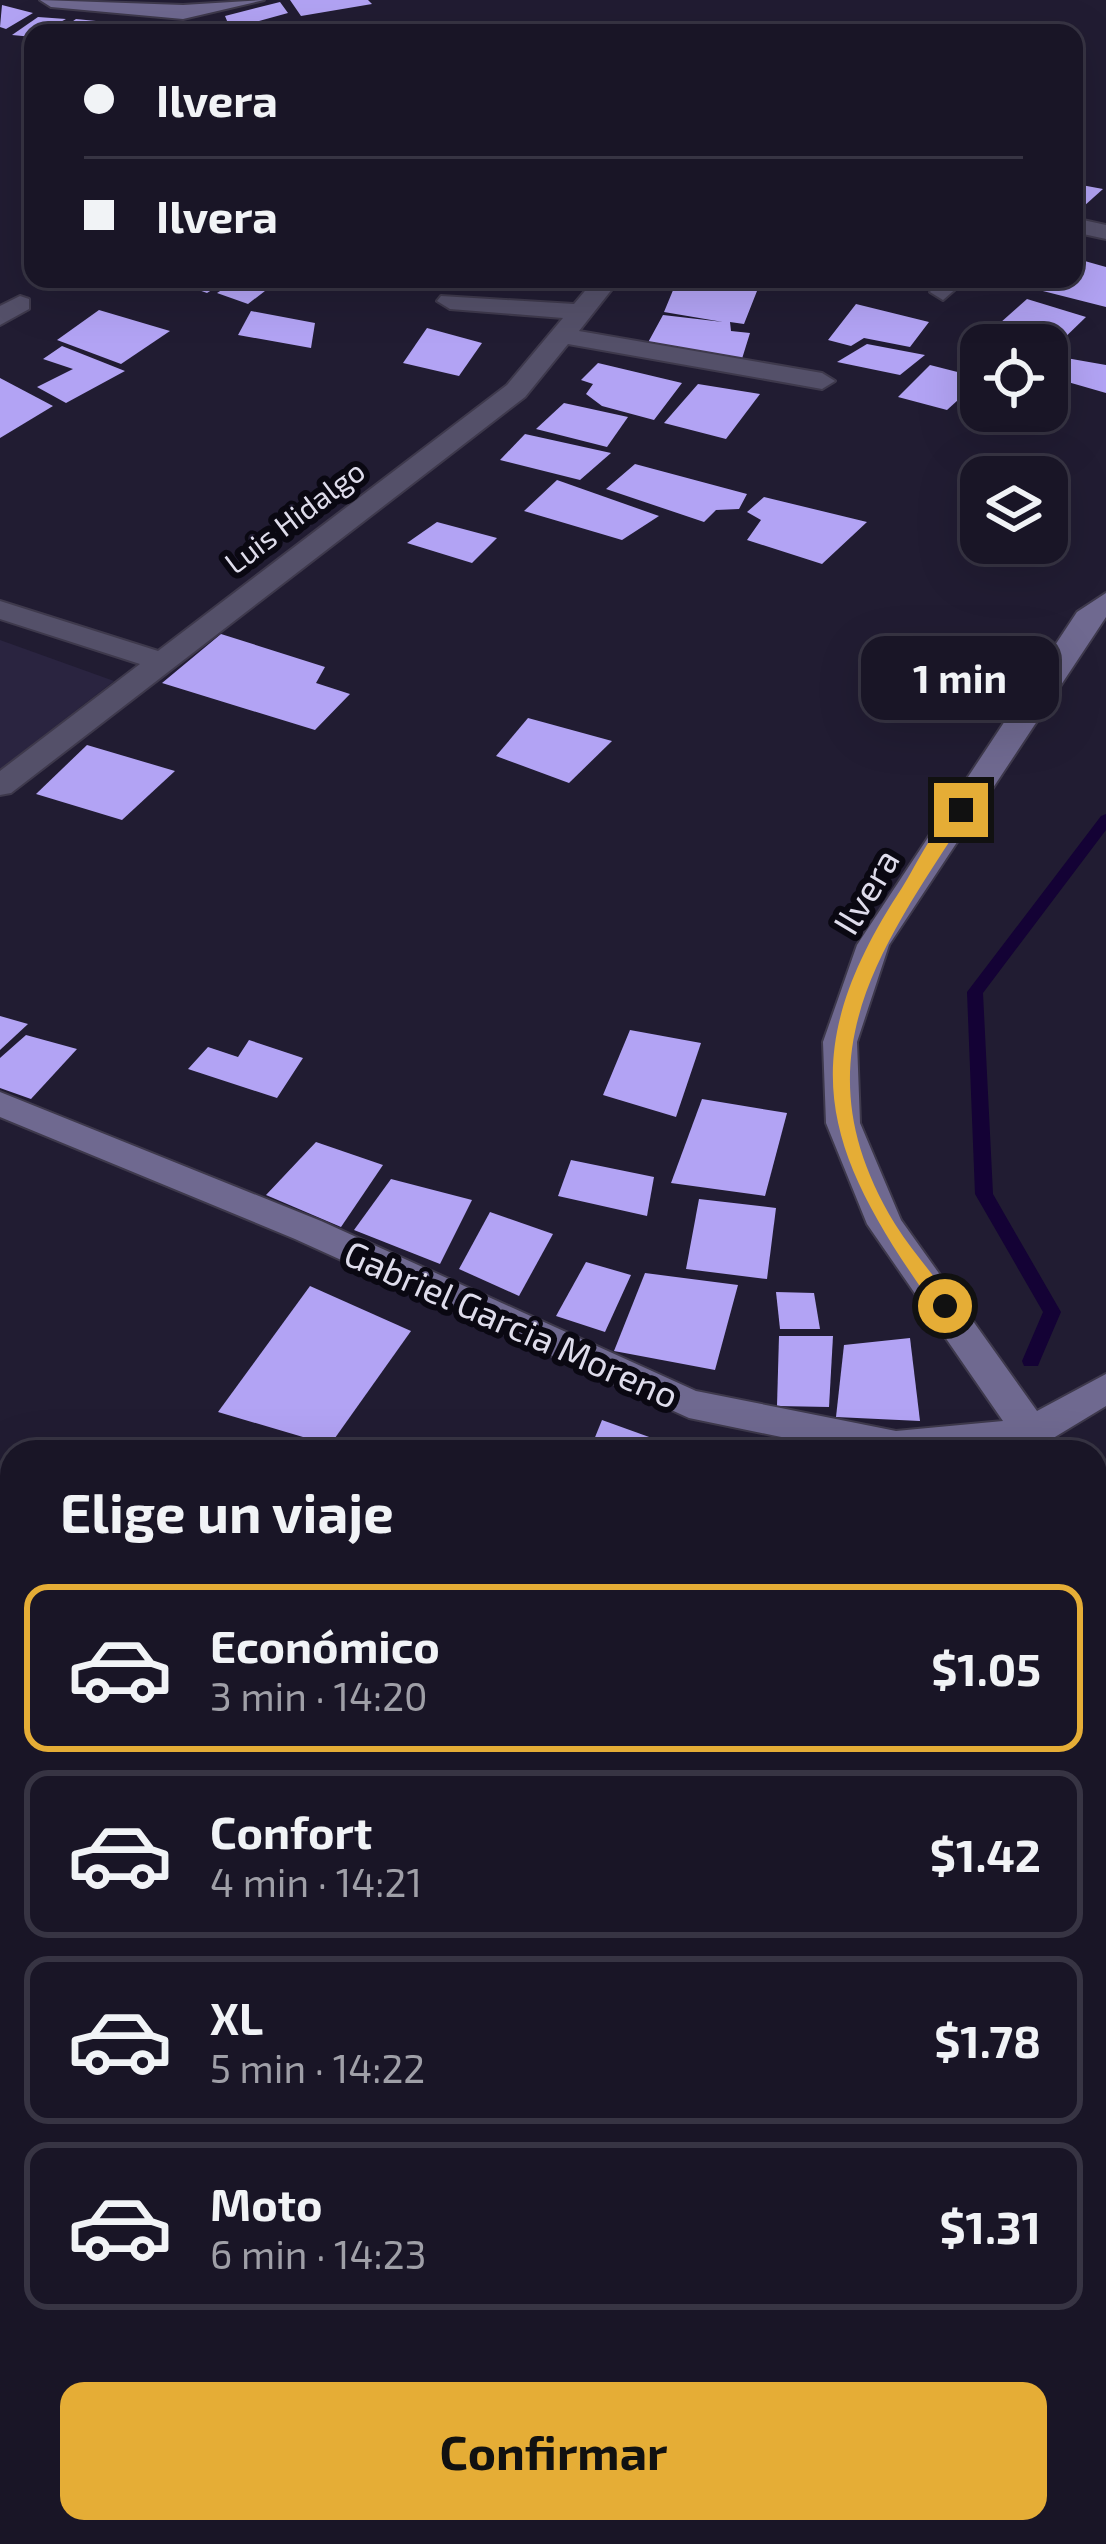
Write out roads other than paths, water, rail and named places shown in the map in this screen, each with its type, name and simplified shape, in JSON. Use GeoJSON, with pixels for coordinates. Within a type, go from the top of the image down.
{"type":"FeatureCollection","features":[{"type":"Feature","properties":{"kind":"street"},"geometry":{"type":"LineString","coordinates":[[51,0],[183,12],[253,0]]}},
{"type":"Feature","properties":{"kind":"street"},"geometry":{"type":"LineString","coordinates":[[482,288],[496,305]]}},
{"type":"Feature","properties":{"kind":"street","name":"Luis Hidalgo"},"geometry":{"type":"LineString","coordinates":[[0,786],[516,391],[600,288]]}},
{"type":"Feature","properties":{"kind":"street"},"geometry":{"type":"LineString","coordinates":[[451,301],[580,312]]}},
{"type":"Feature","properties":{"kind":"street"},"geometry":{"type":"LineString","coordinates":[[561,335],[822,380]]}},
{"type":"Feature","properties":{"kind":"street","name":"Ilvera"},"geometry":{"type":"LineString","coordinates":[[1032,1433],[885,1224],[843,1123],[840,1042],[874,946],[1087,618],[1106,602]]}},
{"type":"Feature","properties":{"kind":"street"},"geometry":{"type":"LineString","coordinates":[[0,610],[159,661]]}},
{"type":"Feature","properties":{"kind":"street","name":"Gabriel Garcia Moreno"},"geometry":{"type":"LineString","coordinates":[[0,1104],[308,1230],[689,1404],[866,1440]]}},
{"type":"Feature","properties":{"kind":"street","name":"Gabriel Garcia Moreno"},"geometry":{"type":"LineString","coordinates":[[959,1440],[1032,1433],[1106,1388]]}},
{"type":"Feature","properties":{"kind":"waterway"},"geometry":{"type":"LineString","coordinates":[[1031,1361],[1052,1312],[984,1194],[975,992],[1106,819]]}}]}
